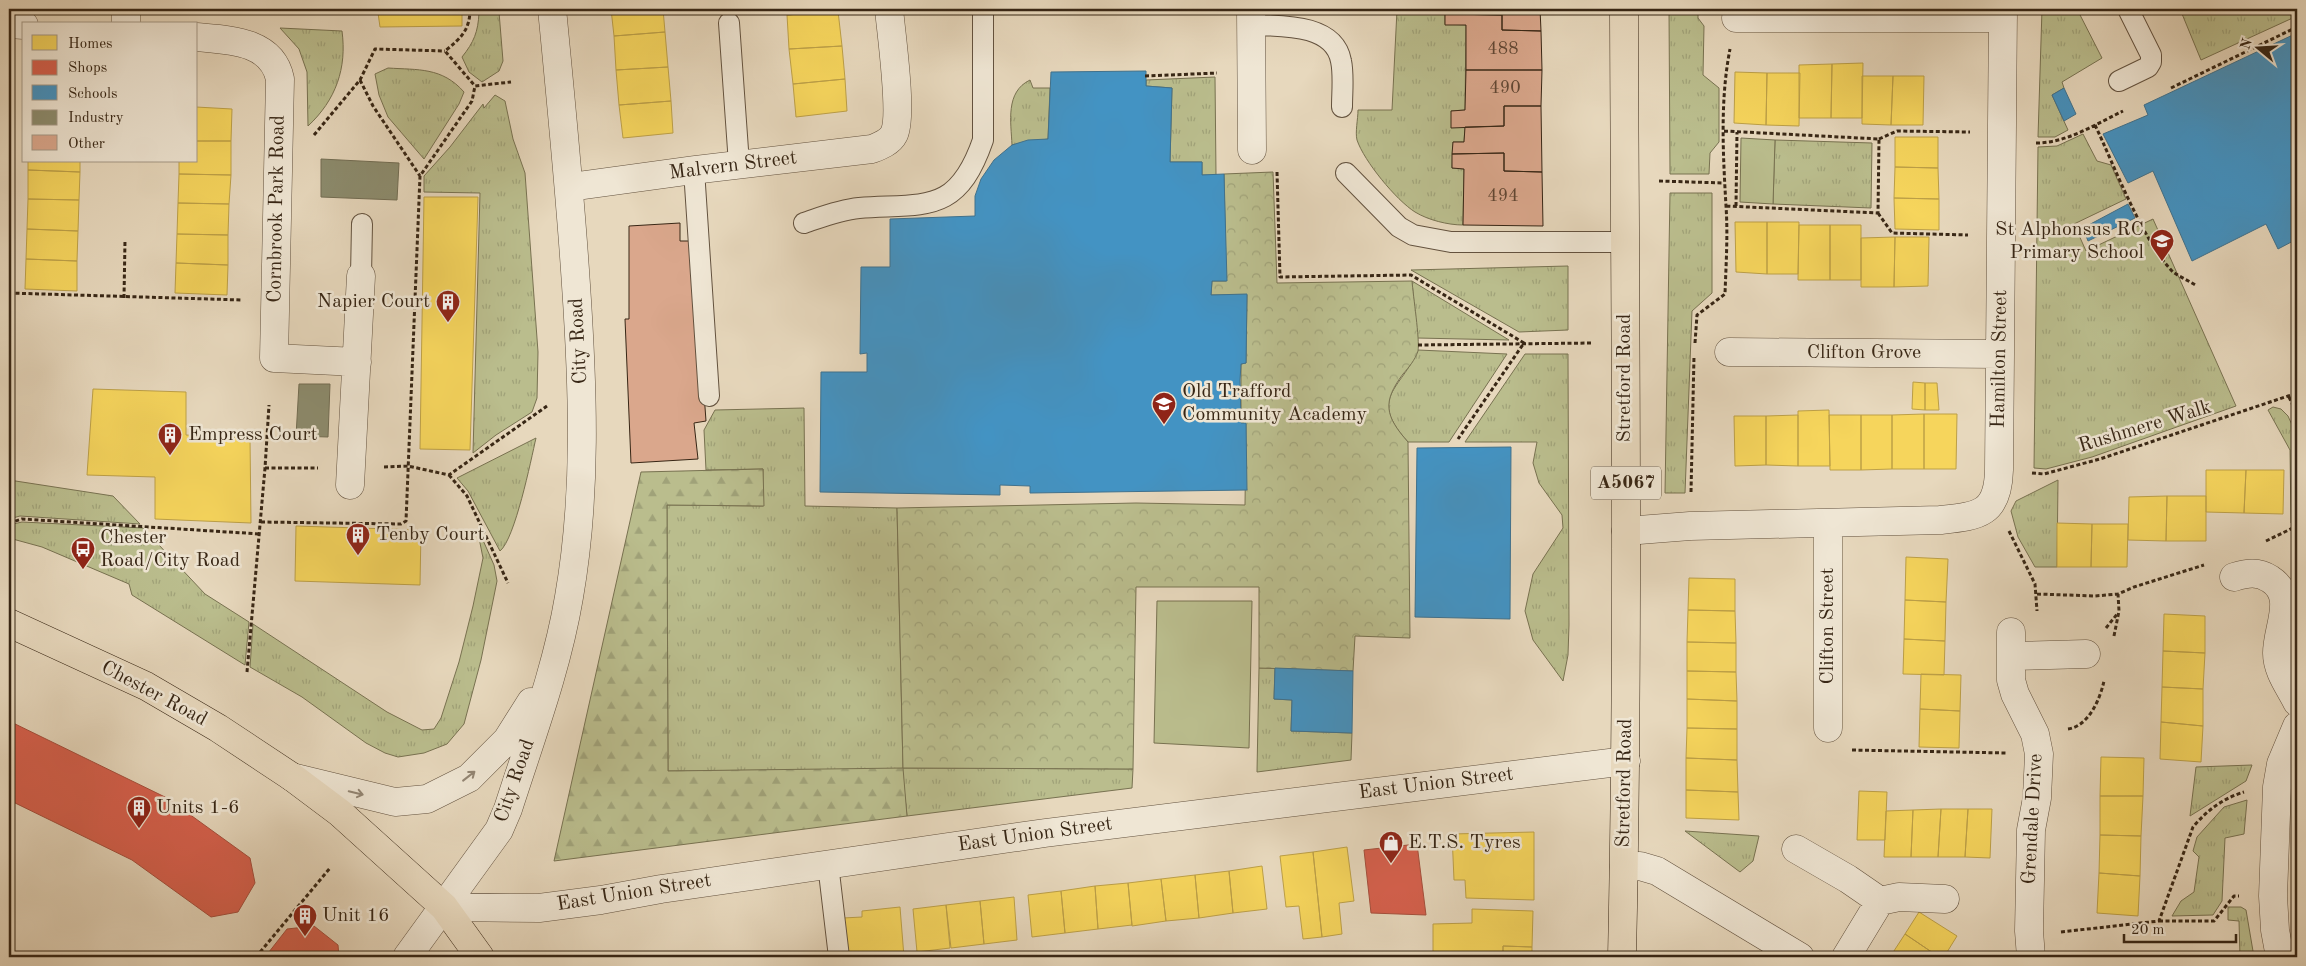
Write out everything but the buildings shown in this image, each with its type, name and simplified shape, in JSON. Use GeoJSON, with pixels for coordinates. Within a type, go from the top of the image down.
{"type":"FeatureCollection","features":[{"type":"Feature","properties":{"kind":"main road","name":"Stretford Road"},"geometry":{"type":"LineString","coordinates":[[1622,957],[1626,761],[1624,9]]}},
{"type":"Feature","properties":{"kind":"main road","name":"Chester Road"},"geometry":{"type":"LineString","coordinates":[[9,623],[146,686],[218,728],[292,777],[340,813],[444,907],[480,957]]}},
{"type":"Feature","properties":{"kind":"street"},"geometry":{"type":"LineString","coordinates":[[126,9],[126,22]]}},
{"type":"Feature","properties":{"kind":"street","name":"City Road"},"geometry":{"type":"LineString","coordinates":[[407,957],[499,830],[550,671],[569,598],[576,541],[583,426],[582,368],[570,187],[552,9]]}},
{"type":"Feature","properties":{"kind":"street","name":"Malvern Street"},"geometry":{"type":"LineString","coordinates":[[570,187],[739,164],[872,149],[881,146],[893,136],[897,117],[889,9]]}},
{"type":"Feature","properties":{"kind":"street"},"geometry":{"type":"LineString","coordinates":[[1736,18],[2003,13]]}},
{"type":"Feature","properties":{"kind":"street","name":"Hamilton Street"},"geometry":{"type":"LineString","coordinates":[[1995,498],[1999,470],[2003,13]]}},
{"type":"Feature","properties":{"kind":"street"},"geometry":{"type":"LineString","coordinates":[[1251,17],[1252,150]]}},
{"type":"Feature","properties":{"kind":"street"},"geometry":{"type":"LineString","coordinates":[[9,24],[22,25]]}},
{"type":"Feature","properties":{"kind":"street","name":"Cornbrook Park Road"},"geometry":{"type":"LineString","coordinates":[[198,37],[249,44],[266,54],[277,66],[280,79],[274,358],[364,359]]}},
{"type":"Feature","properties":{"kind":"street"},"geometry":{"type":"LineString","coordinates":[[351,477],[364,359],[361,276]]}},
{"type":"Feature","properties":{"kind":"street","name":"Clifton Grove"},"geometry":{"type":"LineString","coordinates":[[1729,352],[2000,354]]}},
{"type":"Feature","properties":{"kind":"street"},"geometry":{"type":"LineString","coordinates":[[1626,531],[1690,526],[1940,520],[1982,513],[1995,498]]}},
{"type":"Feature","properties":{"kind":"street","name":"Clifton Street"},"geometry":{"type":"LineString","coordinates":[[1828,524],[1828,728]]}},
{"type":"Feature","properties":{"kind":"street"},"geometry":{"type":"LineString","coordinates":[[2234,577],[2249,572],[2265,575],[2277,583],[2283,592],[2285,604],[2280,630],[2278,661],[2280,669],[2297,702]]}},
{"type":"Feature","properties":{"kind":"street","name":"Grendale Drive"},"geometry":{"type":"LineString","coordinates":[[2031,957],[2029,930],[2031,830],[2038,798],[2039,754],[2035,734],[2015,694],[2011,680],[2011,644],[2042,656],[2086,654]]}},
{"type":"Feature","properties":{"kind":"street","name":"City Road"},"geometry":{"type":"LineString","coordinates":[[427,799],[469,778],[507,740],[550,671]]}},
{"type":"Feature","properties":{"kind":"street"},"geometry":{"type":"LineString","coordinates":[[2280,957],[2275,930],[2273,896],[2277,788],[2281,764],[2297,726]]}},
{"type":"Feature","properties":{"kind":"street","name":"East Union Street"},"geometry":{"type":"LineString","coordinates":[[444,907],[539,908],[1045,833],[1626,761]]}},
{"type":"Feature","properties":{"kind":"street","name":"Chester Road"},"geometry":{"type":"LineString","coordinates":[[292,777],[395,802],[427,799]]}},
{"type":"Feature","properties":{"kind":"street"},"geometry":{"type":"LineString","coordinates":[[1796,849],[1848,879],[1880,901],[1900,897],[1945,899]]}},
{"type":"Feature","properties":{"kind":"street"},"geometry":{"type":"LineString","coordinates":[[1624,867],[1640,866],[1658,871],[1800,957]]}},
{"type":"Feature","properties":{"kind":"street"},"geometry":{"type":"LineString","coordinates":[[1846,957],[1880,901]]}},
{"type":"Feature","properties":{"kind":"lane"},"geometry":{"type":"LineString","coordinates":[[804,223],[832,213],[857,209],[930,204],[950,194],[965,177],[976,160],[984,140],[983,9]]}},
{"type":"Feature","properties":{"kind":"lane"},"geometry":{"type":"LineString","coordinates":[[2119,81],[2148,67],[2151,62],[2151,55],[2128,9]]}},
{"type":"Feature","properties":{"kind":"lane"},"geometry":{"type":"LineString","coordinates":[[1251,17],[1323,34],[1341,59],[1342,107]]}},
{"type":"Feature","properties":{"kind":"lane"},"geometry":{"type":"LineString","coordinates":[[729,23],[739,164]]}},
{"type":"Feature","properties":{"kind":"lane"},"geometry":{"type":"LineString","coordinates":[[694,170],[709,396]]}},
{"type":"Feature","properties":{"kind":"lane"},"geometry":{"type":"LineString","coordinates":[[1346,173],[1399,227],[1413,235],[1451,242],[1625,242]]}},
{"type":"Feature","properties":{"kind":"lane"},"geometry":{"type":"LineString","coordinates":[[361,276],[362,224]]}},
{"type":"Feature","properties":{"kind":"lane"},"geometry":{"type":"LineString","coordinates":[[828,864],[839,957]]}},
{"type":"Feature","properties":{"kind":"path"},"geometry":{"type":"LineString","coordinates":[[312,137],[360,80],[375,49],[445,51],[463,37],[470,23],[470,9]]}},
{"type":"Feature","properties":{"kind":"path"},"geometry":{"type":"LineString","coordinates":[[1690,526],[1697,316],[1725,294],[1726,206],[1723,183],[1725,72],[1736,18]]}},
{"type":"Feature","properties":{"kind":"path"},"geometry":{"type":"LineString","coordinates":[[445,51],[475,86]]}},
{"type":"Feature","properties":{"kind":"path"},"geometry":{"type":"LineString","coordinates":[[1146,76],[1224,73]]}},
{"type":"Feature","properties":{"kind":"path"},"geometry":{"type":"LineString","coordinates":[[360,80],[373,106],[420,176]]}},
{"type":"Feature","properties":{"kind":"path"},"geometry":{"type":"LineString","coordinates":[[475,86],[511,82]]}},
{"type":"Feature","properties":{"kind":"path"},"geometry":{"type":"LineString","coordinates":[[261,522],[401,524],[406,521],[420,176],[472,102],[475,86]]}},
{"type":"Feature","properties":{"kind":"path"},"geometry":{"type":"LineString","coordinates":[[2095,125],[2158,252],[2174,272],[2197,286]]}},
{"type":"Feature","properties":{"kind":"path"},"geometry":{"type":"LineString","coordinates":[[1724,130],[1879,139],[1897,131],[2003,133]]}},
{"type":"Feature","properties":{"kind":"path"},"geometry":{"type":"LineString","coordinates":[[1736,206],[1737,132]]}},
{"type":"Feature","properties":{"kind":"path"},"geometry":{"type":"LineString","coordinates":[[1879,139],[1878,213],[1892,233],[2001,235]]}},
{"type":"Feature","properties":{"kind":"path"},"geometry":{"type":"LineString","coordinates":[[1277,171],[1280,277],[1411,275],[1524,343]]}},
{"type":"Feature","properties":{"kind":"path"},"geometry":{"type":"LineString","coordinates":[[1624,181],[1723,183]]}},
{"type":"Feature","properties":{"kind":"path"},"geometry":{"type":"LineString","coordinates":[[1726,206],[1878,213]]}},
{"type":"Feature","properties":{"kind":"path"},"geometry":{"type":"LineString","coordinates":[[124,298],[125,240]]}},
{"type":"Feature","properties":{"kind":"path","name":"Cornbrook Park Road"},"geometry":{"type":"LineString","coordinates":[[9,293],[124,298],[243,300]]}},
{"type":"Feature","properties":{"kind":"path"},"geometry":{"type":"LineString","coordinates":[[1458,439],[1524,343]]}},
{"type":"Feature","properties":{"kind":"path"},"geometry":{"type":"LineString","coordinates":[[1418,345],[1625,343]]}},
{"type":"Feature","properties":{"kind":"path","name":"Rushmere Walk"},"geometry":{"type":"LineString","coordinates":[[1999,470],[2044,474],[2100,458],[2297,394]]}},
{"type":"Feature","properties":{"kind":"path"},"geometry":{"type":"LineString","coordinates":[[2289,398],[2297,414]]}},
{"type":"Feature","properties":{"kind":"path"},"geometry":{"type":"LineString","coordinates":[[247,672],[261,522],[269,405]]}},
{"type":"Feature","properties":{"kind":"path"},"geometry":{"type":"LineString","coordinates":[[449,475],[548,406]]}},
{"type":"Feature","properties":{"kind":"path"},"geometry":{"type":"LineString","coordinates":[[265,468],[351,477],[408,466],[449,475],[467,496],[508,583]]}},
{"type":"Feature","properties":{"kind":"path"},"geometry":{"type":"LineString","coordinates":[[1995,498],[2037,594],[2042,656]]}},
{"type":"Feature","properties":{"kind":"path"},"geometry":{"type":"LineString","coordinates":[[9,523],[22,519],[260,534]]}},
{"type":"Feature","properties":{"kind":"path"},"geometry":{"type":"LineString","coordinates":[[2262,543],[2297,526]]}},
{"type":"Feature","properties":{"kind":"path"},"geometry":{"type":"LineString","coordinates":[[2037,594],[2095,596],[2118,594],[2134,587],[2210,564]]}},
{"type":"Feature","properties":{"kind":"path"},"geometry":{"type":"LineString","coordinates":[[1844,750],[2039,754]]}},
{"type":"Feature","properties":{"kind":"path"},"geometry":{"type":"LineString","coordinates":[[2159,921],[2194,826],[2201,817],[2218,804],[2238,794],[2258,789],[2277,788]]}},
{"type":"Feature","properties":{"kind":"path"},"geometry":{"type":"LineString","coordinates":[[256,957],[330,868]]}},
{"type":"Feature","properties":{"kind":"path"},"geometry":{"type":"LineString","coordinates":[[2029,930],[2052,933],[2159,921],[2214,920],[2234,896],[2273,896]]}},
{"type":"Feature","properties":{"kind":"green space"},"geometry":{"type":"Polygon","coordinates":[[[1445,9],[1445,24],[1466,25],[1465,110],[1451,111],[1465,127],[1464,142],[1453,142],[1452,168],[1464,169],[1463,225],[1432,220],[1420,215],[1407,206],[1373,169],[1357,140],[1358,110],[1392,110],[1397,10],[1445,9]]]}},
{"type":"Feature","properties":{"kind":"green space"},"geometry":{"type":"Polygon","coordinates":[[[1669,9],[1698,9],[1698,18],[1704,26],[1703,75],[1719,88],[1719,142],[1710,153],[1709,174],[1670,174],[1669,9]]]}},
{"type":"Feature","properties":{"kind":"green space"},"geometry":{"type":"Polygon","coordinates":[[[2042,9],[2077,9],[2102,58],[2062,82],[2064,88],[2052,95],[2068,130],[2055,137],[2038,137],[2042,9]]]}},
{"type":"Feature","properties":{"kind":"green space"},"geometry":{"type":"Polygon","coordinates":[[[2180,9],[2297,9],[2297,16],[2201,60],[2180,9]]]}},
{"type":"Feature","properties":{"kind":"green space"},"geometry":{"type":"Polygon","coordinates":[[[499,12],[503,61],[499,71],[482,82],[469,72],[462,57],[475,36],[479,13],[499,12]]]}},
{"type":"Feature","properties":{"kind":"green space"},"geometry":{"type":"Polygon","coordinates":[[[280,28],[342,31],[343,58],[337,83],[326,105],[308,126],[307,72],[299,49],[280,28]]]}},
{"type":"Feature","properties":{"kind":"green space"},"geometry":{"type":"Polygon","coordinates":[[[388,68],[429,71],[447,78],[464,92],[459,104],[424,159],[388,117],[379,95],[375,74],[388,68]]]}},
{"type":"Feature","properties":{"kind":"green space"},"geometry":{"type":"Polygon","coordinates":[[[1215,77],[1216,175],[1202,175],[1202,162],[1170,162],[1172,88],[1146,86],[1146,80],[1215,77]]]}},
{"type":"Feature","properties":{"kind":"green space"},"geometry":{"type":"Polygon","coordinates":[[[1030,80],[1033,88],[1050,88],[1048,139],[1012,145],[1011,108],[1013,100],[1016,92],[1030,80]]]}},
{"type":"Feature","properties":{"kind":"green space"},"geometry":{"type":"Polygon","coordinates":[[[495,95],[505,101],[513,139],[525,173],[538,352],[537,398],[532,412],[496,435],[473,453],[480,193],[424,192],[424,176],[450,147],[483,104],[484,108],[495,95]]]}},
{"type":"Feature","properties":{"kind":"green space"},"geometry":{"type":"Polygon","coordinates":[[[2083,134],[2097,161],[2111,165],[2126,199],[2074,224],[2086,251],[2153,219],[2236,406],[2092,457],[2046,469],[2034,468],[2038,147],[2057,146],[2083,134]]]}},
{"type":"Feature","properties":{"kind":"green space"},"geometry":{"type":"Polygon","coordinates":[[[1741,138],[1775,140],[1773,204],[1740,202],[1741,138]]]}},
{"type":"Feature","properties":{"kind":"green space"},"geometry":{"type":"Polygon","coordinates":[[[1775,140],[1872,143],[1871,208],[1773,204],[1775,140]]]}},
{"type":"Feature","properties":{"kind":"green space"},"geometry":{"type":"Polygon","coordinates":[[[1273,172],[1277,283],[1412,281],[1418,351],[1414,360],[1396,384],[1389,401],[1391,416],[1400,433],[1408,442],[1410,638],[1355,636],[1353,671],[1259,668],[1259,587],[1136,587],[1133,769],[903,768],[897,508],[1136,503],[1245,505],[1246,424],[1241,423],[1241,364],[1246,363],[1247,295],[1211,295],[1212,281],[1226,281],[1224,174],[1273,172]]]}},
{"type":"Feature","properties":{"kind":"green space"},"geometry":{"type":"Polygon","coordinates":[[[1670,193],[1712,193],[1712,293],[1692,311],[1685,493],[1665,493],[1670,193]]]}},
{"type":"Feature","properties":{"kind":"green space"},"geometry":{"type":"Polygon","coordinates":[[[1568,266],[1568,330],[1519,332],[1411,270],[1568,266]]]}},
{"type":"Feature","properties":{"kind":"green space"},"geometry":{"type":"Polygon","coordinates":[[[1412,281],[1509,340],[1417,338],[1412,281]]]}},
{"type":"Feature","properties":{"kind":"green space"},"geometry":{"type":"Polygon","coordinates":[[[1418,350],[1507,354],[1449,442],[1408,442],[1396,427],[1390,414],[1391,394],[1418,350]]]}},
{"type":"Feature","properties":{"kind":"green space"},"geometry":{"type":"Polygon","coordinates":[[[1525,354],[1568,354],[1569,625],[1568,655],[1563,681],[1533,640],[1525,611],[1533,574],[1563,528],[1562,515],[1539,483],[1533,463],[1537,442],[1465,442],[1525,354]]]}},
{"type":"Feature","properties":{"kind":"green space"},"geometry":{"type":"Polygon","coordinates":[[[2273,407],[2281,409],[2288,416],[2297,436],[2297,519],[2291,523],[2290,450],[2268,410],[2273,407]]]}},
{"type":"Feature","properties":{"kind":"green space"},"geometry":{"type":"Polygon","coordinates":[[[804,408],[805,506],[897,508],[903,768],[1133,769],[1132,788],[907,816],[902,769],[668,771],[667,505],[763,506],[763,469],[706,470],[704,430],[715,410],[804,408]]]}},
{"type":"Feature","properties":{"kind":"green space"},"geometry":{"type":"Polygon","coordinates":[[[536,438],[517,516],[506,544],[500,551],[468,491],[457,478],[536,438]]]}},
{"type":"Feature","properties":{"kind":"green space"},"geometry":{"type":"Polygon","coordinates":[[[763,469],[764,506],[667,505],[668,771],[903,768],[907,816],[554,861],[641,472],[763,469]]]}},
{"type":"Feature","properties":{"kind":"green space"},"geometry":{"type":"Polygon","coordinates":[[[9,480],[113,496],[140,524],[20,516],[9,519],[9,480]]]}},
{"type":"Feature","properties":{"kind":"green space"},"geometry":{"type":"Polygon","coordinates":[[[2058,480],[2057,567],[2035,567],[2018,537],[2011,511],[2016,501],[2058,480]]]}},
{"type":"Feature","properties":{"kind":"green space"},"geometry":{"type":"Polygon","coordinates":[[[22,522],[143,528],[205,594],[249,622],[245,665],[132,595],[129,584],[42,547],[9,538],[9,525],[22,522]]]}},
{"type":"Feature","properties":{"kind":"green space"},"geometry":{"type":"Polygon","coordinates":[[[479,538],[482,538],[494,565],[497,581],[481,660],[464,724],[447,744],[424,753],[398,757],[385,753],[366,743],[302,697],[250,667],[253,624],[387,712],[422,730],[434,729],[441,718],[459,662],[473,606],[483,558],[479,538]]]}},
{"type":"Feature","properties":{"kind":"green space"},"geometry":{"type":"Polygon","coordinates":[[[1157,601],[1252,601],[1249,748],[1154,743],[1157,601]]]}},
{"type":"Feature","properties":{"kind":"green space"},"geometry":{"type":"Polygon","coordinates":[[[1259,668],[1275,668],[1274,699],[1292,700],[1291,731],[1352,733],[1351,760],[1257,772],[1259,668]]]}},
{"type":"Feature","properties":{"kind":"green space"},"geometry":{"type":"Polygon","coordinates":[[[2252,765],[2246,781],[2190,816],[2196,767],[2252,765]]]}},
{"type":"Feature","properties":{"kind":"green space"},"geometry":{"type":"Polygon","coordinates":[[[2247,800],[2244,834],[2225,838],[2222,901],[2213,915],[2172,916],[2181,901],[2194,892],[2199,857],[2193,851],[2197,837],[2224,807],[2247,800]]]}},
{"type":"Feature","properties":{"kind":"green space"},"geometry":{"type":"Polygon","coordinates":[[[1685,831],[1759,836],[1753,861],[1740,872],[1685,831]]]}},
{"type":"Feature","properties":{"kind":"green space"},"geometry":{"type":"Polygon","coordinates":[[[2228,907],[2241,907],[2246,910],[2254,957],[2240,957],[2239,921],[2228,920],[2228,907]]]}},
{"type":"Feature","properties":{"kind":"place","name":"St Alphonsus RC Primary School"},"geometry":{"type":"Point","coordinates":[2162,262]}},
{"type":"Feature","properties":{"kind":"place","name":"Napier Court"},"geometry":{"type":"Point","coordinates":[448,323]}},
{"type":"Feature","properties":{"kind":"place","name":"Old Trafford Community Academy"},"geometry":{"type":"Point","coordinates":[1164,425]}},
{"type":"Feature","properties":{"kind":"place","name":"Empress Court"},"geometry":{"type":"Point","coordinates":[170,456]}},
{"type":"Feature","properties":{"kind":"place","name":"Tenby Court"},"geometry":{"type":"Point","coordinates":[358,556]}},
{"type":"Feature","properties":{"kind":"place","name":"Chester Road/City Road"},"geometry":{"type":"Point","coordinates":[83,570]}},
{"type":"Feature","properties":{"kind":"place","name":"Units 1-6"},"geometry":{"type":"Point","coordinates":[139,829]}},
{"type":"Feature","properties":{"kind":"place","name":"E.T.S. Tyres"},"geometry":{"type":"Point","coordinates":[1391,864]}},
{"type":"Feature","properties":{"kind":"place","name":"Unit 16"},"geometry":{"type":"Point","coordinates":[305,937]}}]}
